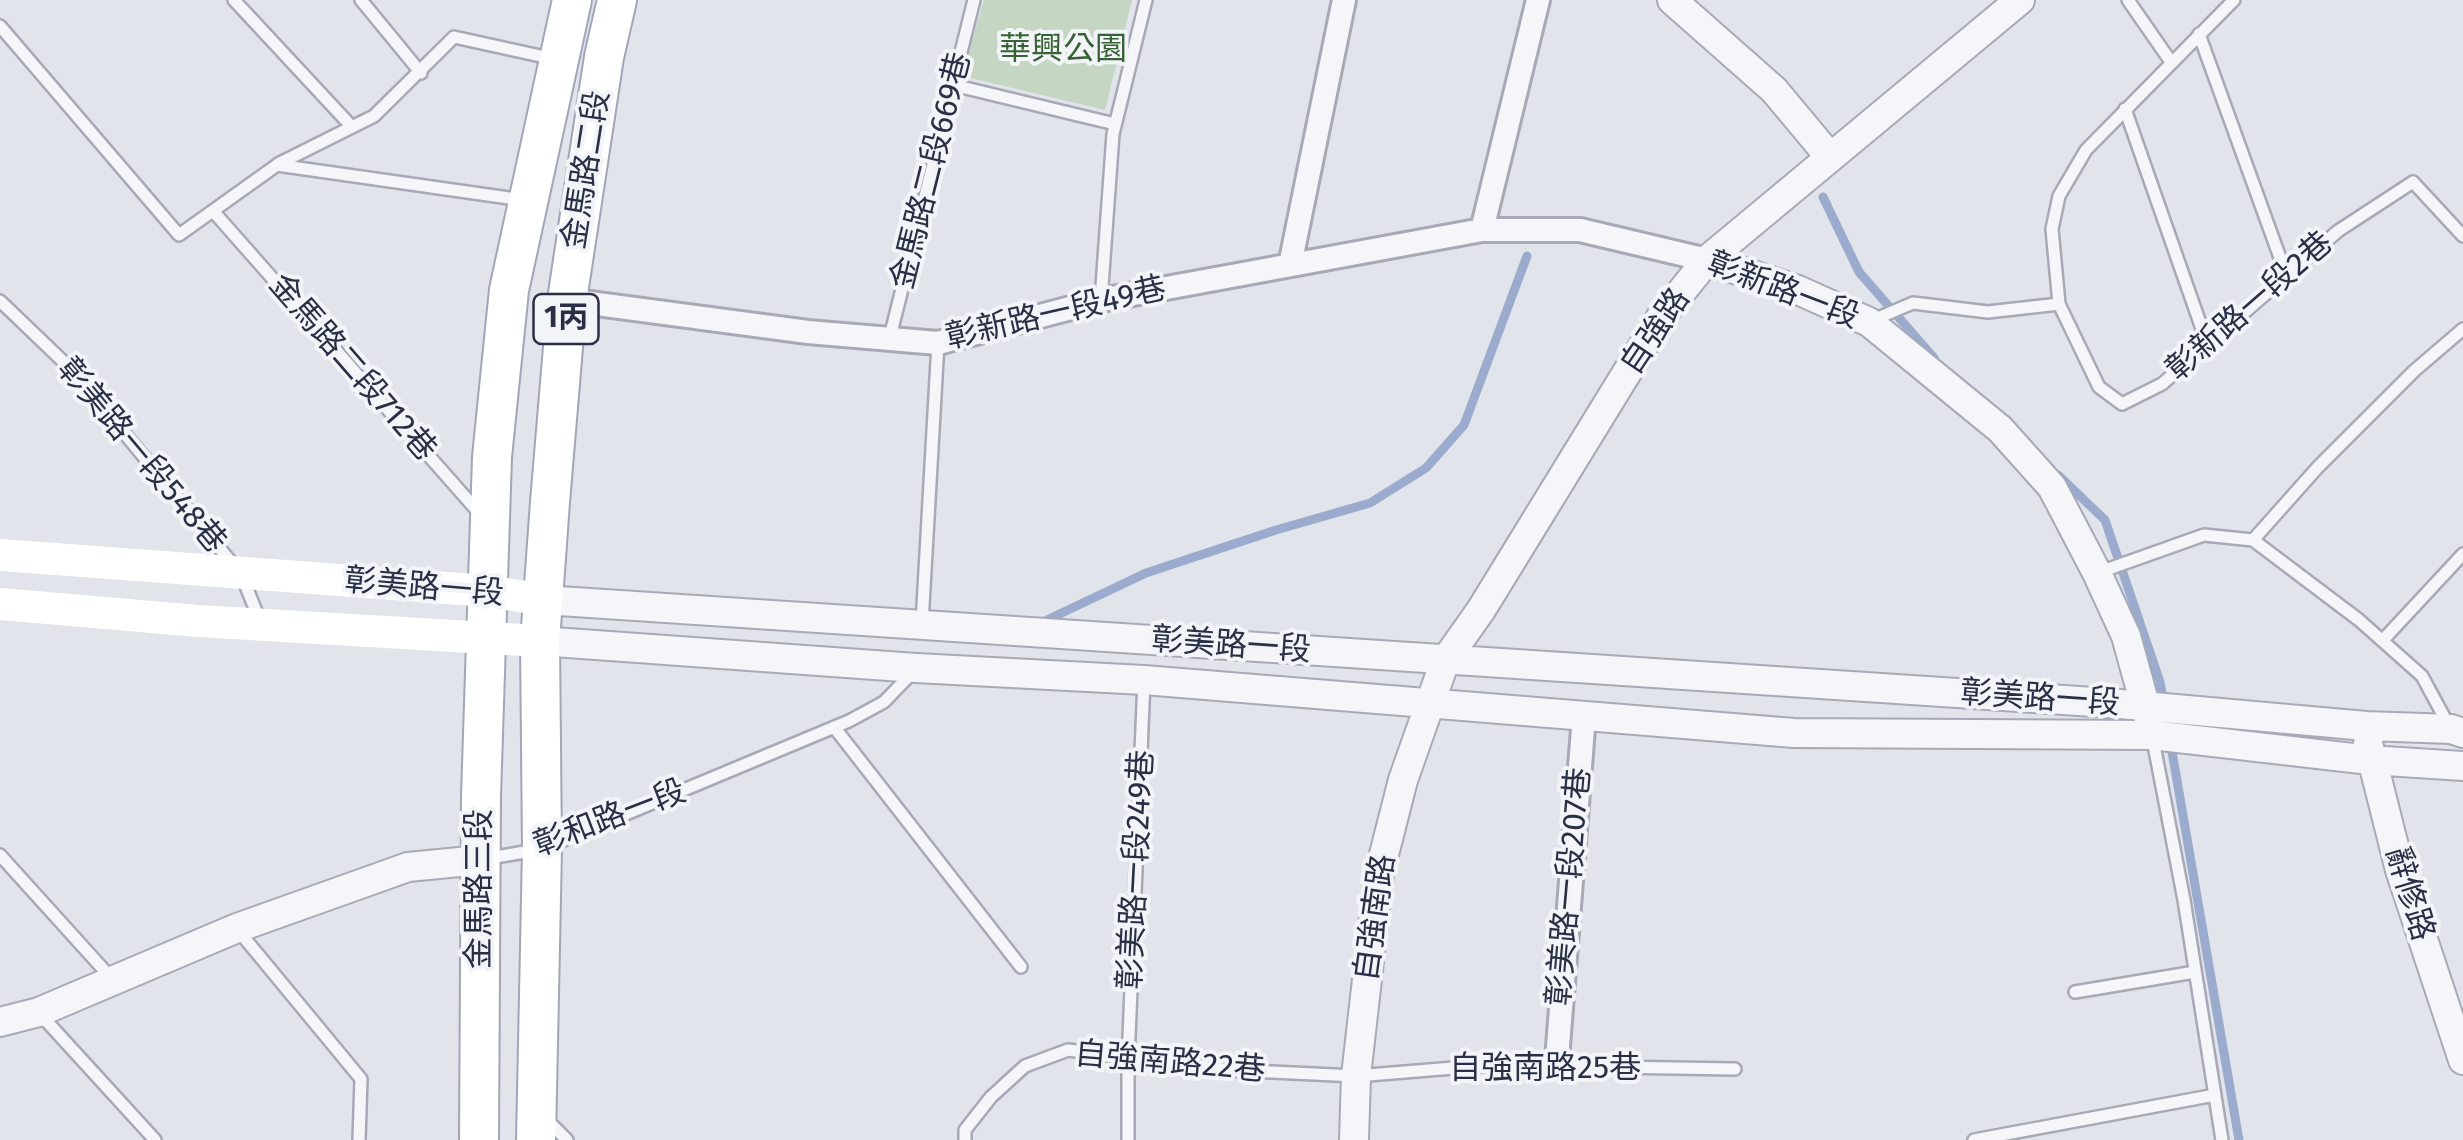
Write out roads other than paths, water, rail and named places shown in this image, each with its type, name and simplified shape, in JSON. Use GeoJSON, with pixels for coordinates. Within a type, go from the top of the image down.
{"type":"FeatureCollection","features":[{"type":"Feature","properties":{"kind":"main road","name":"金馬路二段"},"geometry":{"type":"LineString","coordinates":[[487,637],[492,456],[509,290],[572,0]]}},
{"type":"Feature","properties":{"kind":"main road","name":"金馬路二段"},"geometry":{"type":"LineString","coordinates":[[540,641],[567,300],[604,57],[618,0]]}},
{"type":"Feature","properties":{"kind":"main road","name":"彰美路一段"},"geometry":{"type":"LineString","coordinates":[[0,555],[488,591],[544,600]]}},
{"type":"Feature","properties":{"kind":"main road","name":"彰美路一段"},"geometry":{"type":"LineString","coordinates":[[0,604],[262,625],[540,641]]}},
{"type":"Feature","properties":{"kind":"main road","name":"金馬路三段"},"geometry":{"type":"LineString","coordinates":[[479,1140],[480,860],[487,637]]}},
{"type":"Feature","properties":{"kind":"main road","name":"金馬路三段"},"geometry":{"type":"LineString","coordinates":[[536,1125],[542,849],[540,641]]}},
{"type":"Feature","properties":{"kind":"street"},"geometry":{"type":"LineString","coordinates":[[1290,265],[1344,0]]}},
{"type":"Feature","properties":{"kind":"street"},"geometry":{"type":"LineString","coordinates":[[1482,230],[1538,0]]}},
{"type":"Feature","properties":{"kind":"street"},"geometry":{"type":"LineString","coordinates":[[1672,0],[1774,90],[1830,157]]}},
{"type":"Feature","properties":{"kind":"street","name":"自強路"},"geometry":{"type":"LineString","coordinates":[[1431,703],[1444,661],[1480,610],[1661,317],[1707,260],[2020,0]]}},
{"type":"Feature","properties":{"kind":"street","name":"彰新路一段49巷"},"geometry":{"type":"LineString","coordinates":[[567,300],[889,341],[938,343],[1101,300],[1482,230]]}},
{"type":"Feature","properties":{"kind":"street","name":"彰新路一段"},"geometry":{"type":"LineString","coordinates":[[1482,230],[1580,230],[1707,260],[1798,290],[1869,322],[2000,429],[2052,488],[2100,572],[2126,636],[2152,736]]}},
{"type":"Feature","properties":{"kind":"street","name":"彰美路一段"},"geometry":{"type":"LineString","coordinates":[[544,600],[2147,706],[2457,731]]}},
{"type":"Feature","properties":{"kind":"street","name":"彰美路一段"},"geometry":{"type":"LineString","coordinates":[[540,641],[1144,680],[1794,733],[2152,736],[2463,766]]}},
{"type":"Feature","properties":{"kind":"street","name":"自強南路"},"geometry":{"type":"LineString","coordinates":[[1354,1140],[1356,1076],[1379,874],[1402,780],[1431,703]]}},
{"type":"Feature","properties":{"kind":"street","name":"彰美路一段207巷"},"geometry":{"type":"LineString","coordinates":[[1557,1059],[1584,716]]}},
{"type":"Feature","properties":{"kind":"street","name":"辭修路"},"geometry":{"type":"LineString","coordinates":[[2366,726],[2370,760],[2400,870],[2463,1060]]}},
{"type":"Feature","properties":{"kind":"street","name":"彰和路一段"},"geometry":{"type":"LineString","coordinates":[[0,1022],[39,1012],[237,928],[408,867],[480,860]]}},
{"type":"Feature","properties":{"kind":"lane"},"geometry":{"type":"LineString","coordinates":[[234,0],[352,127]]}},
{"type":"Feature","properties":{"kind":"lane"},"geometry":{"type":"LineString","coordinates":[[361,0],[421,73]]}},
{"type":"Feature","properties":{"kind":"lane","name":"金馬路二段669巷"},"geometry":{"type":"LineString","coordinates":[[889,341],[974,0]]}},
{"type":"Feature","properties":{"kind":"lane"},"geometry":{"type":"LineString","coordinates":[[1101,300],[1115,124],[1146,0]]}},
{"type":"Feature","properties":{"kind":"lane"},"geometry":{"type":"LineString","coordinates":[[2128,0],[2172,62]]}},
{"type":"Feature","properties":{"kind":"lane"},"geometry":{"type":"LineString","coordinates":[[1869,322],[1913,303],[1988,312],[2059,304],[2052,228],[2059,196],[2086,150],[2234,0]]}},
{"type":"Feature","properties":{"kind":"lane"},"geometry":{"type":"LineString","coordinates":[[0,26],[180,236],[277,165],[374,116],[454,37],[558,60]]}},
{"type":"Feature","properties":{"kind":"lane"},"geometry":{"type":"LineString","coordinates":[[2199,34],[2287,277]]}},
{"type":"Feature","properties":{"kind":"lane"},"geometry":{"type":"LineString","coordinates":[[953,85],[1115,124]]}},
{"type":"Feature","properties":{"kind":"lane"},"geometry":{"type":"LineString","coordinates":[[2124,109],[2208,346]]}},
{"type":"Feature","properties":{"kind":"lane"},"geometry":{"type":"LineString","coordinates":[[277,165],[527,201]]}},
{"type":"Feature","properties":{"kind":"lane","name":"彰新路一段2巷"},"geometry":{"type":"LineString","coordinates":[[2059,304],[2099,387],[2122,404],[2162,384],[2338,231],[2413,182],[2463,236]]}},
{"type":"Feature","properties":{"kind":"lane","name":"金馬路二段712巷"},"geometry":{"type":"LineString","coordinates":[[213,211],[490,526]]}},
{"type":"Feature","properties":{"kind":"lane","name":"彰美路一段548巷"},"geometry":{"type":"LineString","coordinates":[[0,301],[71,369],[241,574],[262,625]]}},
{"type":"Feature","properties":{"kind":"lane"},"geometry":{"type":"LineString","coordinates":[[2253,540],[2318,467],[2414,372],[2463,330]]}},
{"type":"Feature","properties":{"kind":"lane"},"geometry":{"type":"LineString","coordinates":[[922,624],[938,343]]}},
{"type":"Feature","properties":{"kind":"lane"},"geometry":{"type":"LineString","coordinates":[[2100,572],[2204,535],[2253,540],[2383,640],[2422,676],[2457,731]]}},
{"type":"Feature","properties":{"kind":"lane"},"geometry":{"type":"LineString","coordinates":[[2383,640],[2463,554]]}},
{"type":"Feature","properties":{"kind":"lane","name":"彰和路一段"},"geometry":{"type":"LineString","coordinates":[[480,860],[542,849],[834,727],[884,702],[916,668]]}},
{"type":"Feature","properties":{"kind":"lane","name":"彰美路一段249巷"},"geometry":{"type":"LineString","coordinates":[[1128,1140],[1144,680]]}},
{"type":"Feature","properties":{"kind":"lane"},"geometry":{"type":"LineString","coordinates":[[834,727],[1021,966]]}},
{"type":"Feature","properties":{"kind":"lane"},"geometry":{"type":"LineString","coordinates":[[2152,736],[2222,1140]]}},
{"type":"Feature","properties":{"kind":"lane"},"geometry":{"type":"LineString","coordinates":[[0,855],[113,980]]}},
{"type":"Feature","properties":{"kind":"lane"},"geometry":{"type":"LineString","coordinates":[[237,928],[361,1079],[359,1140]]}},
{"type":"Feature","properties":{"kind":"lane"},"geometry":{"type":"LineString","coordinates":[[2075,992],[2195,972]]}},
{"type":"Feature","properties":{"kind":"lane"},"geometry":{"type":"LineString","coordinates":[[39,1012],[155,1140]]}},
{"type":"Feature","properties":{"kind":"lane","name":"自強南路22巷"},"geometry":{"type":"LineString","coordinates":[[952,1140],[965,1135],[991,1097],[1026,1066],[1068,1050],[1229,1070],[1356,1076]]}},
{"type":"Feature","properties":{"kind":"lane","name":"自強南路25巷"},"geometry":{"type":"LineString","coordinates":[[1356,1076],[1490,1065],[1735,1069]]}},
{"type":"Feature","properties":{"kind":"lane"},"geometry":{"type":"LineString","coordinates":[[1974,1140],[2214,1095]]}},
{"type":"Feature","properties":{"kind":"lane"},"geometry":{"type":"LineString","coordinates":[[536,1125],[567,1140]]}},
{"type":"Feature","properties":{"kind":"waterway"},"geometry":{"type":"LineString","coordinates":[[1823,197],[1859,272],[1934,358]]}},
{"type":"Feature","properties":{"kind":"waterway"},"geometry":{"type":"LineString","coordinates":[[1047,620],[1146,573],[1370,503],[1426,468],[1464,425],[1527,256]]}},
{"type":"Feature","properties":{"kind":"waterway"},"geometry":{"type":"LineString","coordinates":[[2058,475],[2105,520],[2160,682],[2239,1140]]}},
{"type":"Feature","properties":{"kind":"park label","name":"華興公園"},"geometry":{"type":"Point","coordinates":[1063,50]}}]}
